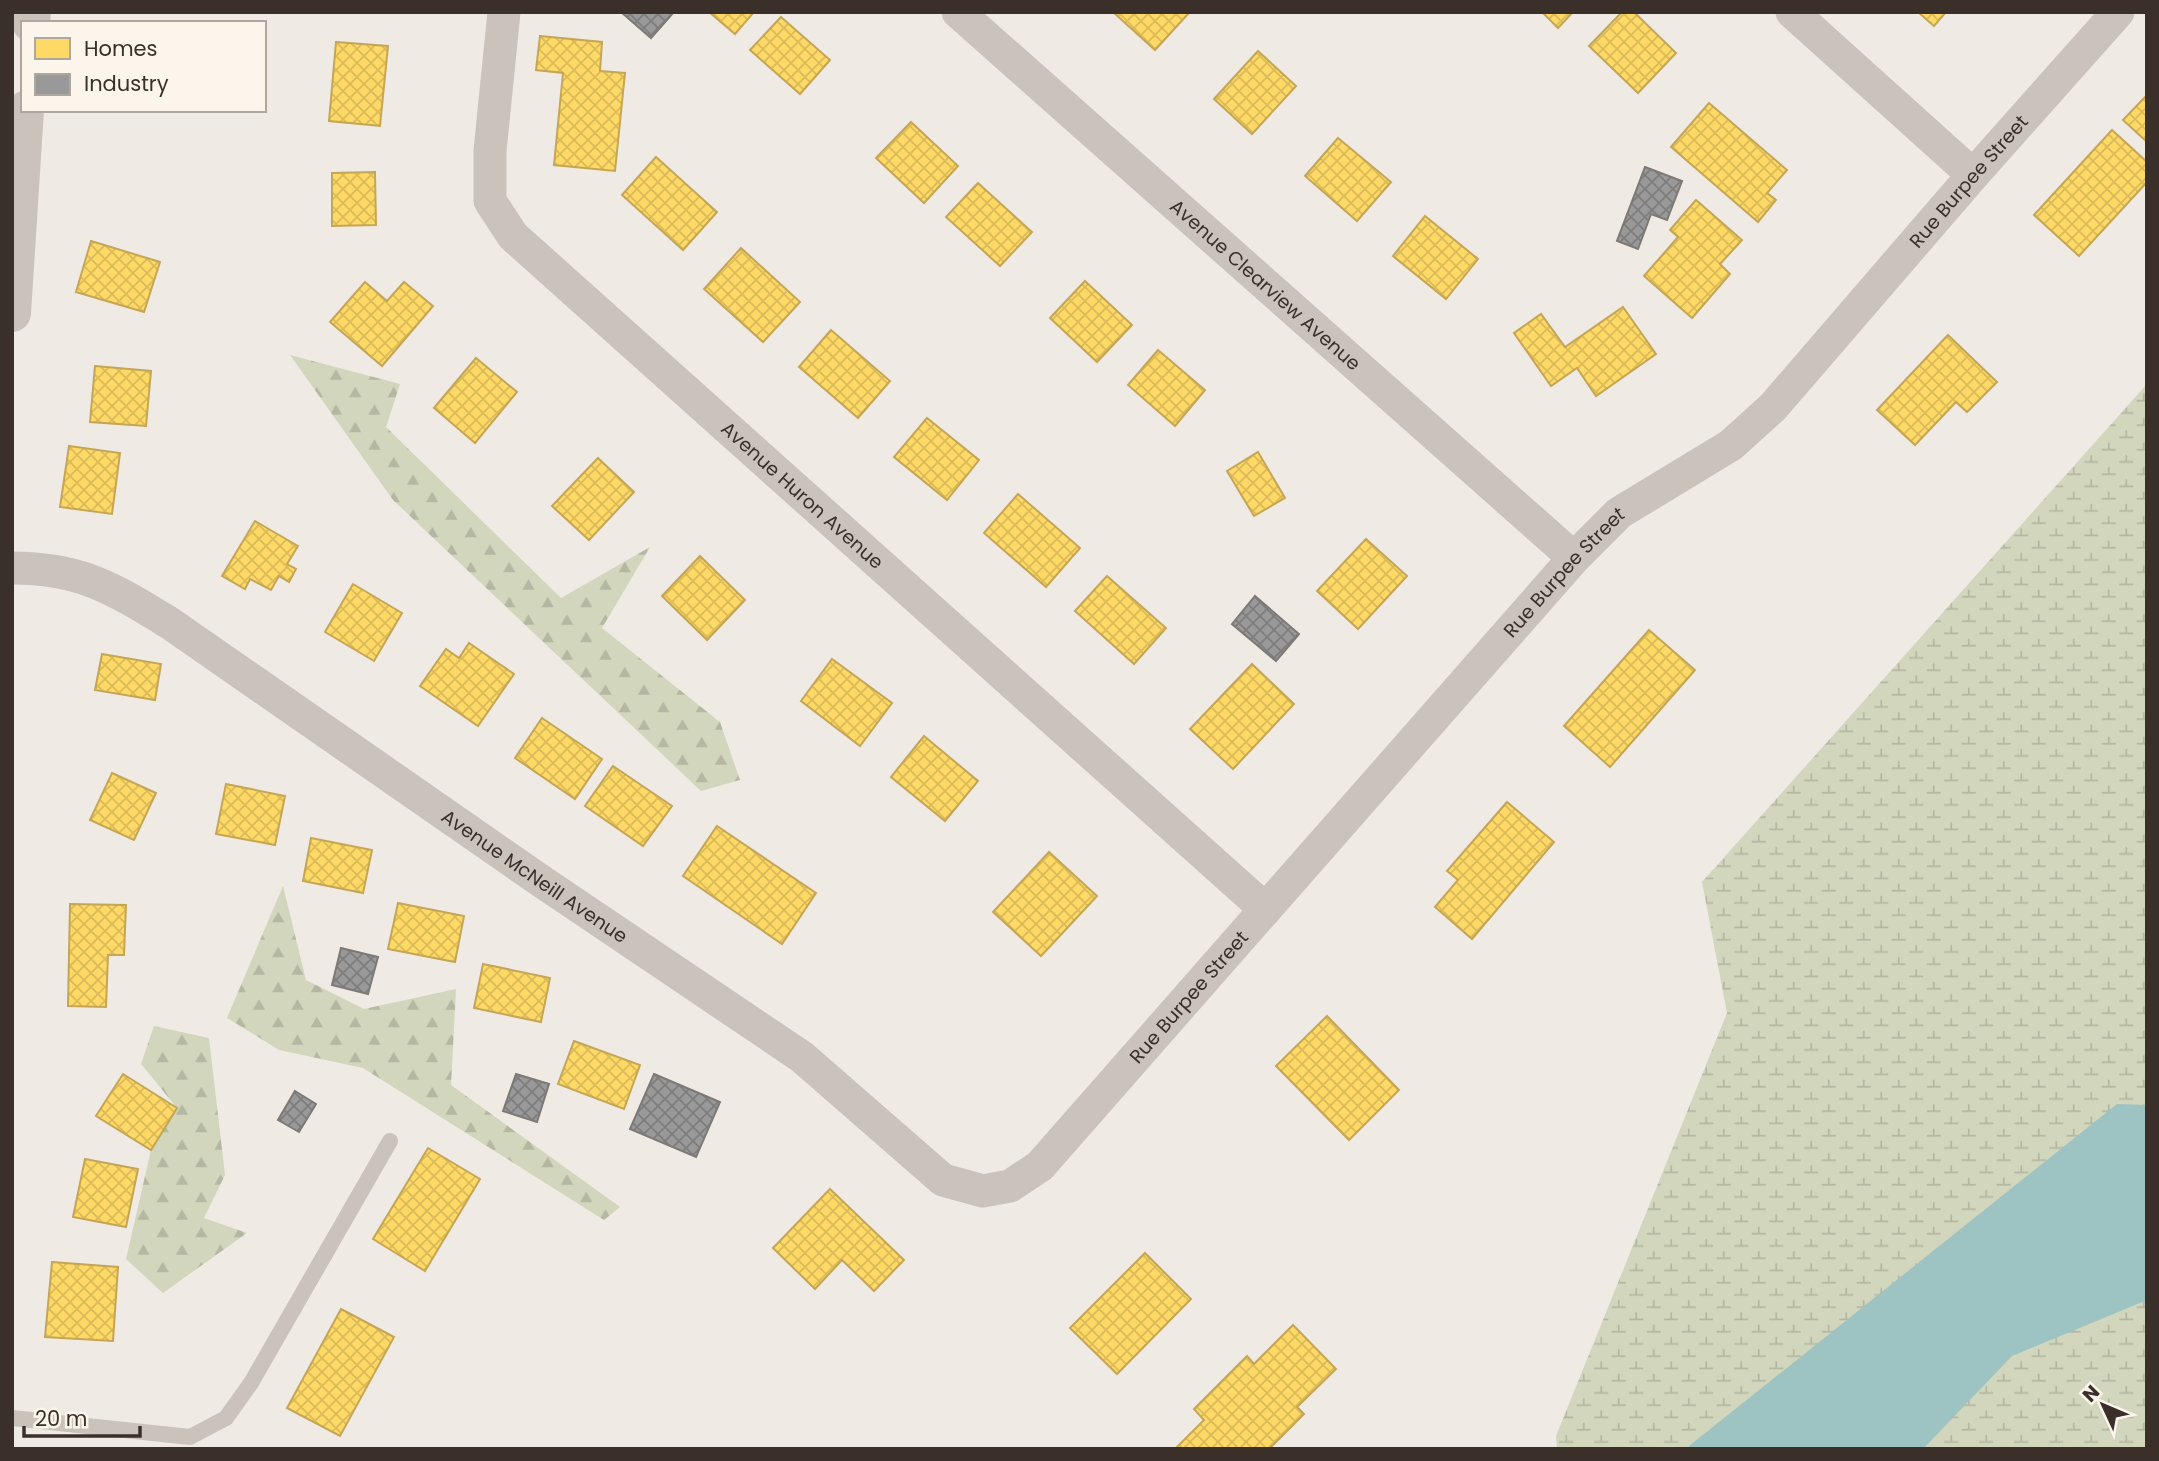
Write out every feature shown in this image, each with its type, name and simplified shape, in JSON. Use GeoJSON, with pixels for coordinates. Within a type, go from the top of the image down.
{"type":"FeatureCollection","features":[{"type":"Feature","properties":{"kind":"street","name":"Avenue Huron Avenue"},"geometry":{"type":"LineString","coordinates":[[504,12],[491,151],[490,201],[513,236],[1264,908]]}},
{"type":"Feature","properties":{"kind":"street","name":"Avenue Clearview Avenue"},"geometry":{"type":"LineString","coordinates":[[958,12],[1573,558]]}},
{"type":"Feature","properties":{"kind":"street"},"geometry":{"type":"LineString","coordinates":[[1792,12],[1973,175]]}},
{"type":"Feature","properties":{"kind":"street","name":"Rue Burpee Street"},"geometry":{"type":"LineString","coordinates":[[1040,1166],[1573,558],[1619,513],[1731,445],[1773,407],[2118,12]]}},
{"type":"Feature","properties":{"kind":"street"},"geometry":{"type":"LineString","coordinates":[[12,313],[25,112]]}},
{"type":"Feature","properties":{"kind":"street","name":"Avenue McNeill Avenue"},"geometry":{"type":"LineString","coordinates":[[12,568],[65,572],[111,587],[171,624],[541,881],[802,1057],[943,1180],[983,1191],[1010,1186],[1040,1166]]}},
{"type":"Feature","properties":{"kind":"lane"},"geometry":{"type":"LineString","coordinates":[[12,1418],[190,1437],[226,1418],[251,1383],[390,1141]]}},
{"type":"Feature","properties":{"kind":"green space"},"geometry":{"type":"Polygon","coordinates":[[[290,355],[400,384],[386,427],[561,598],[650,547],[602,628],[720,722],[740,780],[701,791],[393,500],[290,355]]]}},
{"type":"Feature","properties":{"kind":"green space"},"geometry":{"type":"Polygon","coordinates":[[[2147,384],[2147,1449],[1557,1449],[1556,1436],[1727,1013],[1702,882],[2147,384]]]}},
{"type":"Feature","properties":{"kind":"green space"},"geometry":{"type":"Polygon","coordinates":[[[283,886],[306,980],[364,1009],[456,989],[451,1085],[620,1207],[604,1220],[363,1068],[279,1050],[227,1018],[283,886]]]}},
{"type":"Feature","properties":{"kind":"green space"},"geometry":{"type":"Polygon","coordinates":[[[154,1026],[209,1038],[225,1175],[204,1218],[247,1233],[163,1293],[126,1259],[151,1150],[177,1108],[141,1064],[154,1026]]]}},
{"type":"Feature","properties":{"kind":"water"},"geometry":{"type":"Polygon","coordinates":[[[2117,1104],[2147,1105],[2147,1300],[2012,1356],[1923,1449],[1690,1449],[1689,1446],[2117,1104]]]}},
{"type":"Feature","properties":{"kind":"building: Homes"},"geometry":{"type":"Polygon","coordinates":[[[709,12],[754,12],[735,34],[709,12]]]}},
{"type":"Feature","properties":{"kind":"building: Homes"},"geometry":{"type":"Polygon","coordinates":[[[1113,12],[1186,12],[1188,14],[1155,50],[1113,12]]]}},
{"type":"Feature","properties":{"kind":"building: Homes"},"geometry":{"type":"Polygon","coordinates":[[[1542,12],[1573,12],[1558,28],[1542,12]]]}},
{"type":"Feature","properties":{"kind":"building: Homes"},"geometry":{"type":"Polygon","coordinates":[[[1622,12],[1634,12],[1676,53],[1638,93],[1589,46],[1622,12]]]}},
{"type":"Feature","properties":{"kind":"building: Homes"},"geometry":{"type":"Polygon","coordinates":[[[1918,12],[1946,12],[1934,26],[1918,12]]]}},
{"type":"Feature","properties":{"kind":"building: Homes"},"geometry":{"type":"Polygon","coordinates":[[[781,17],[830,60],[800,94],[750,50],[781,17]]]}},
{"type":"Feature","properties":{"kind":"building: Homes"},"geometry":{"type":"Polygon","coordinates":[[[540,36],[602,42],[600,71],[625,73],[615,171],[554,165],[563,73],[536,70],[540,36]]]}},
{"type":"Feature","properties":{"kind":"building: Homes"},"geometry":{"type":"Polygon","coordinates":[[[336,42],[388,46],[380,126],[329,121],[336,42]]]}},
{"type":"Feature","properties":{"kind":"building: Homes"},"geometry":{"type":"Polygon","coordinates":[[[1258,51],[1296,86],[1252,134],[1214,99],[1258,51]]]}},
{"type":"Feature","properties":{"kind":"building: Homes"},"geometry":{"type":"Polygon","coordinates":[[[2147,95],[2147,142],[2123,120],[2147,95]]]}},
{"type":"Feature","properties":{"kind":"building: Homes"},"geometry":{"type":"Polygon","coordinates":[[[1709,103],[1787,170],[1767,193],[1776,200],[1758,222],[1671,147],[1709,103]]]}},
{"type":"Feature","properties":{"kind":"building: Homes"},"geometry":{"type":"Polygon","coordinates":[[[911,122],[958,166],[924,203],[876,158],[911,122]]]}},
{"type":"Feature","properties":{"kind":"building: Homes"},"geometry":{"type":"Polygon","coordinates":[[[2112,130],[2147,162],[2147,182],[2079,256],[2034,215],[2112,130]]]}},
{"type":"Feature","properties":{"kind":"building: Homes"},"geometry":{"type":"Polygon","coordinates":[[[1338,138],[1391,182],[1357,221],[1305,176],[1338,138]]]}},
{"type":"Feature","properties":{"kind":"building: Homes"},"geometry":{"type":"Polygon","coordinates":[[[656,157],[717,212],[683,250],[622,195],[656,157]]]}},
{"type":"Feature","properties":{"kind":"building: Homes"},"geometry":{"type":"Polygon","coordinates":[[[375,172],[376,225],[332,226],[332,173],[375,172]]]}},
{"type":"Feature","properties":{"kind":"building: Homes"},"geometry":{"type":"Polygon","coordinates":[[[978,183],[1032,232],[1000,266],[946,217],[978,183]]]}},
{"type":"Feature","properties":{"kind":"building: Homes"},"geometry":{"type":"Polygon","coordinates":[[[1696,200],[1742,240],[1720,264],[1730,274],[1692,318],[1644,276],[1678,237],[1670,230],[1696,200]]]}},
{"type":"Feature","properties":{"kind":"building: Homes"},"geometry":{"type":"Polygon","coordinates":[[[1425,216],[1478,259],[1446,299],[1393,256],[1425,216]]]}},
{"type":"Feature","properties":{"kind":"building: Homes"},"geometry":{"type":"Polygon","coordinates":[[[91,241],[160,262],[144,312],[76,292],[91,241]]]}},
{"type":"Feature","properties":{"kind":"building: Homes"},"geometry":{"type":"Polygon","coordinates":[[[741,248],[800,302],[763,342],[704,289],[741,248]]]}},
{"type":"Feature","properties":{"kind":"building: Homes"},"geometry":{"type":"Polygon","coordinates":[[[1085,281],[1132,325],[1097,362],[1050,318],[1085,281]]]}},
{"type":"Feature","properties":{"kind":"building: Homes"},"geometry":{"type":"Polygon","coordinates":[[[365,282],[387,301],[404,282],[433,306],[382,366],[330,322],[365,282]]]}},
{"type":"Feature","properties":{"kind":"building: Homes"},"geometry":{"type":"Polygon","coordinates":[[[1623,307],[1656,354],[1596,396],[1577,368],[1551,386],[1514,333],[1541,314],[1565,347],[1623,307]]]}},
{"type":"Feature","properties":{"kind":"building: Homes"},"geometry":{"type":"Polygon","coordinates":[[[831,330],[890,381],[858,418],[799,367],[831,330]]]}},
{"type":"Feature","properties":{"kind":"building: Homes"},"geometry":{"type":"Polygon","coordinates":[[[1948,335],[1997,382],[1967,412],[1956,402],[1915,445],[1877,410],[1948,335]]]}},
{"type":"Feature","properties":{"kind":"building: Homes"},"geometry":{"type":"Polygon","coordinates":[[[1158,350],[1205,390],[1175,426],[1128,385],[1158,350]]]}},
{"type":"Feature","properties":{"kind":"building: Homes"},"geometry":{"type":"Polygon","coordinates":[[[476,358],[517,392],[475,443],[434,408],[476,358]]]}},
{"type":"Feature","properties":{"kind":"building: Homes"},"geometry":{"type":"Polygon","coordinates":[[[95,366],[151,371],[146,426],[90,422],[95,366]]]}},
{"type":"Feature","properties":{"kind":"building: Homes"},"geometry":{"type":"Polygon","coordinates":[[[927,418],[979,460],[947,500],[894,457],[927,418]]]}},
{"type":"Feature","properties":{"kind":"building: Homes"},"geometry":{"type":"Polygon","coordinates":[[[69,446],[120,453],[112,514],[60,507],[69,446]]]}},
{"type":"Feature","properties":{"kind":"building: Homes"},"geometry":{"type":"Polygon","coordinates":[[[1258,452],[1285,498],[1254,516],[1227,471],[1258,452]]]}},
{"type":"Feature","properties":{"kind":"building: Homes"},"geometry":{"type":"Polygon","coordinates":[[[598,458],[634,492],[589,540],[552,506],[598,458]]]}},
{"type":"Feature","properties":{"kind":"building: Homes"},"geometry":{"type":"Polygon","coordinates":[[[1018,494],[1080,548],[1046,587],[984,533],[1018,494]]]}},
{"type":"Feature","properties":{"kind":"building: Homes"},"geometry":{"type":"Polygon","coordinates":[[[255,521],[298,546],[287,564],[296,569],[289,582],[279,576],[271,590],[250,579],[245,589],[222,576],[255,521]]]}},
{"type":"Feature","properties":{"kind":"building: Homes"},"geometry":{"type":"Polygon","coordinates":[[[1366,539],[1407,576],[1358,629],[1317,591],[1366,539]]]}},
{"type":"Feature","properties":{"kind":"building: Homes"},"geometry":{"type":"Polygon","coordinates":[[[700,556],[745,600],[707,640],[662,596],[700,556]]]}},
{"type":"Feature","properties":{"kind":"building: Homes"},"geometry":{"type":"Polygon","coordinates":[[[1107,576],[1166,628],[1134,664],[1075,611],[1107,576]]]}},
{"type":"Feature","properties":{"kind":"building: Homes"},"geometry":{"type":"Polygon","coordinates":[[[353,584],[402,613],[374,661],[325,632],[353,584]]]}},
{"type":"Feature","properties":{"kind":"building: Homes"},"geometry":{"type":"Polygon","coordinates":[[[1649,630],[1695,670],[1610,767],[1564,726],[1649,630]]]}},
{"type":"Feature","properties":{"kind":"building: Homes"},"geometry":{"type":"Polygon","coordinates":[[[469,643],[514,674],[478,726],[420,686],[446,649],[459,658],[469,643]]]}},
{"type":"Feature","properties":{"kind":"building: Homes"},"geometry":{"type":"Polygon","coordinates":[[[102,654],[161,664],[155,700],[95,690],[102,654]]]}},
{"type":"Feature","properties":{"kind":"building: Homes"},"geometry":{"type":"Polygon","coordinates":[[[832,659],[892,703],[860,746],[801,701],[832,659]]]}},
{"type":"Feature","properties":{"kind":"building: Homes"},"geometry":{"type":"Polygon","coordinates":[[[1252,664],[1294,704],[1233,769],[1190,729],[1252,664]]]}},
{"type":"Feature","properties":{"kind":"building: Homes"},"geometry":{"type":"Polygon","coordinates":[[[542,718],[602,759],[575,799],[515,758],[542,718]]]}},
{"type":"Feature","properties":{"kind":"building: Homes"},"geometry":{"type":"Polygon","coordinates":[[[924,736],[978,781],[945,821],[891,777],[924,736]]]}},
{"type":"Feature","properties":{"kind":"building: Homes"},"geometry":{"type":"Polygon","coordinates":[[[613,766],[672,806],[643,846],[585,806],[613,766]]]}},
{"type":"Feature","properties":{"kind":"building: Homes"},"geometry":{"type":"Polygon","coordinates":[[[112,773],[156,793],[134,840],[90,820],[112,773]]]}},
{"type":"Feature","properties":{"kind":"building: Homes"},"geometry":{"type":"Polygon","coordinates":[[[226,784],[285,796],[275,845],[216,834],[226,784]]]}},
{"type":"Feature","properties":{"kind":"building: Homes"},"geometry":{"type":"Polygon","coordinates":[[[1507,802],[1554,842],[1472,939],[1435,907],[1458,880],[1447,871],[1507,802]]]}},
{"type":"Feature","properties":{"kind":"building: Homes"},"geometry":{"type":"Polygon","coordinates":[[[717,826],[816,893],[782,944],[683,876],[717,826]]]}},
{"type":"Feature","properties":{"kind":"building: Homes"},"geometry":{"type":"Polygon","coordinates":[[[311,838],[372,850],[363,893],[303,881],[311,838]]]}},
{"type":"Feature","properties":{"kind":"building: Homes"},"geometry":{"type":"Polygon","coordinates":[[[1049,852],[1097,896],[1041,956],[993,912],[1049,852]]]}},
{"type":"Feature","properties":{"kind":"building: Homes"},"geometry":{"type":"Polygon","coordinates":[[[398,903],[464,916],[455,962],[388,949],[398,903]]]}},
{"type":"Feature","properties":{"kind":"building: Homes"},"geometry":{"type":"Polygon","coordinates":[[[70,904],[126,905],[124,955],[108,955],[106,1007],[68,1006],[70,904]]]}},
{"type":"Feature","properties":{"kind":"building: Homes"},"geometry":{"type":"Polygon","coordinates":[[[483,964],[550,978],[541,1022],[474,1008],[483,964]]]}},
{"type":"Feature","properties":{"kind":"building: Homes"},"geometry":{"type":"Polygon","coordinates":[[[1327,1016],[1399,1090],[1349,1140],[1276,1066],[1327,1016]]]}},
{"type":"Feature","properties":{"kind":"building: Homes"},"geometry":{"type":"Polygon","coordinates":[[[574,1041],[640,1065],[624,1109],[558,1084],[574,1041]]]}},
{"type":"Feature","properties":{"kind":"building: Homes"},"geometry":{"type":"Polygon","coordinates":[[[123,1074],[177,1108],[151,1150],[96,1116],[123,1074]]]}},
{"type":"Feature","properties":{"kind":"building: Homes"},"geometry":{"type":"Polygon","coordinates":[[[428,1148],[480,1179],[425,1271],[373,1239],[428,1148]]]}},
{"type":"Feature","properties":{"kind":"building: Homes"},"geometry":{"type":"Polygon","coordinates":[[[85,1159],[138,1169],[126,1227],[73,1217],[85,1159]]]}},
{"type":"Feature","properties":{"kind":"building: Homes"},"geometry":{"type":"Polygon","coordinates":[[[830,1189],[904,1260],[874,1291],[842,1260],[815,1289],[773,1248],[830,1189]]]}},
{"type":"Feature","properties":{"kind":"building: Homes"},"geometry":{"type":"Polygon","coordinates":[[[1145,1253],[1191,1299],[1117,1374],[1070,1328],[1145,1253]]]}},
{"type":"Feature","properties":{"kind":"building: Homes"},"geometry":{"type":"Polygon","coordinates":[[[52,1262],[118,1267],[113,1341],[45,1337],[52,1262]]]}},
{"type":"Feature","properties":{"kind":"building: Homes"},"geometry":{"type":"Polygon","coordinates":[[[341,1309],[394,1337],[340,1436],[287,1408],[341,1309]]]}},
{"type":"Feature","properties":{"kind":"building: Homes"},"geometry":{"type":"Polygon","coordinates":[[[1293,1325],[1336,1369],[1297,1407],[1304,1414],[1269,1449],[1175,1449],[1204,1420],[1194,1409],[1247,1356],[1254,1364],[1293,1325]]]}},
{"type":"Feature","properties":{"kind":"building: Industry"},"geometry":{"type":"Polygon","coordinates":[[[621,12],[674,12],[651,38],[621,12]]]}},
{"type":"Feature","properties":{"kind":"building: Industry"},"geometry":{"type":"Polygon","coordinates":[[[1645,167],[1682,181],[1667,220],[1651,214],[1638,249],[1617,241],[1645,167]]]}},
{"type":"Feature","properties":{"kind":"building: Industry"},"geometry":{"type":"Polygon","coordinates":[[[1255,596],[1299,634],[1276,661],[1232,624],[1255,596]]]}},
{"type":"Feature","properties":{"kind":"building: Industry"},"geometry":{"type":"Polygon","coordinates":[[[341,948],[378,957],[368,994],[332,985],[341,948]]]}},
{"type":"Feature","properties":{"kind":"building: Industry"},"geometry":{"type":"Polygon","coordinates":[[[516,1074],[549,1084],[537,1122],[503,1111],[516,1074]]]}},
{"type":"Feature","properties":{"kind":"building: Industry"},"geometry":{"type":"Polygon","coordinates":[[[654,1074],[720,1102],[696,1157],[630,1129],[654,1074]]]}},
{"type":"Feature","properties":{"kind":"building: Industry"},"geometry":{"type":"Polygon","coordinates":[[[295,1091],[316,1104],[299,1132],[278,1120],[295,1091]]]}}]}
